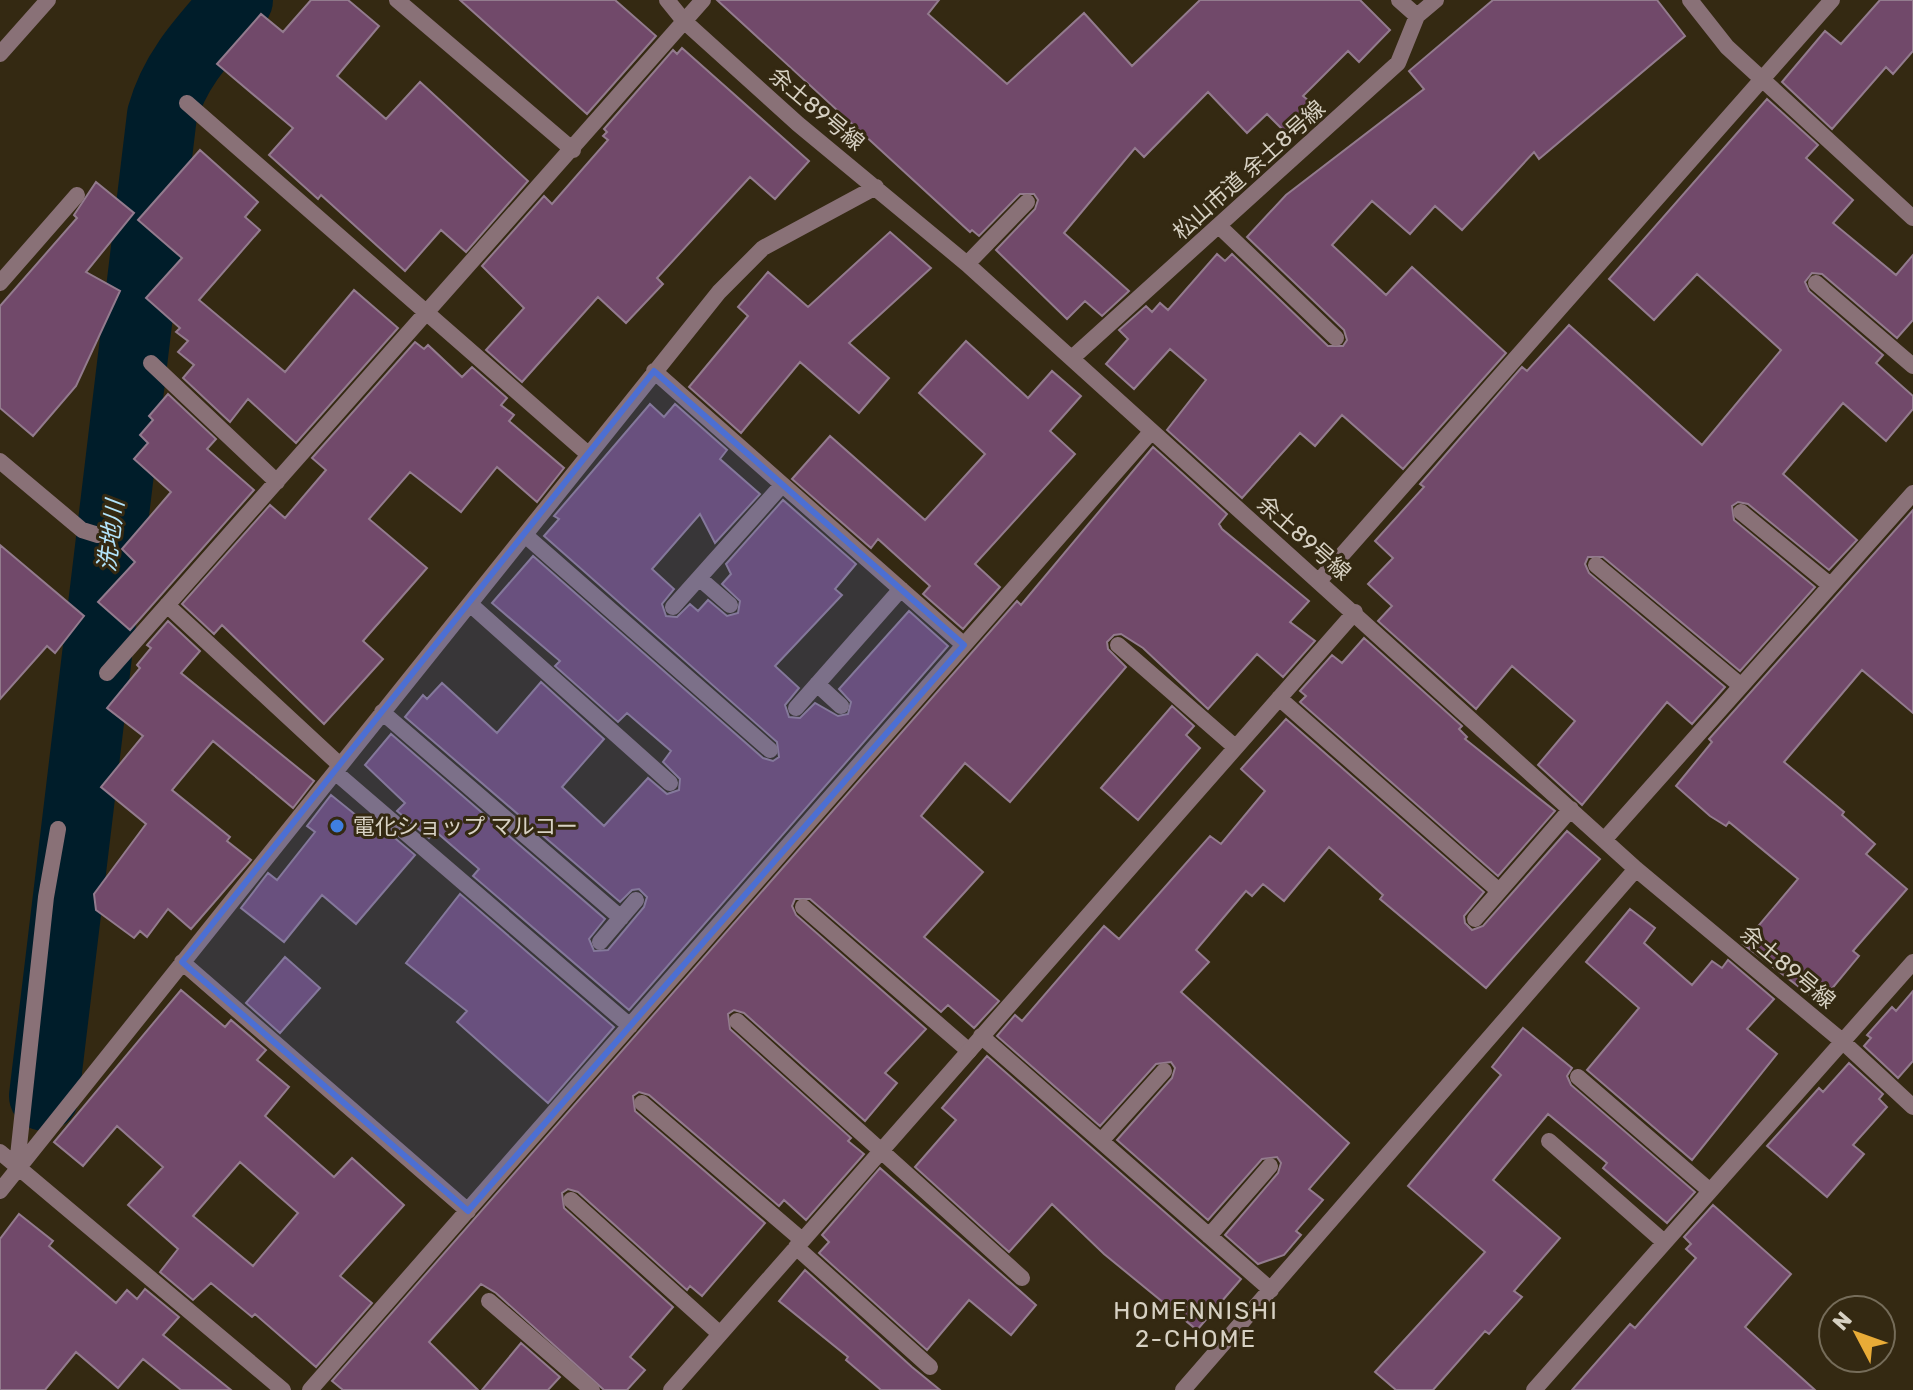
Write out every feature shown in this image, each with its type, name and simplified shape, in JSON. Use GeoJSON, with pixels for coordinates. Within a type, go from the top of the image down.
{"type":"FeatureCollection","features":[{"type":"Feature","properties":{"kind":"street"},"geometry":{"type":"LineString","coordinates":[[0,54],[48,0]]}},
{"type":"Feature","properties":{"kind":"street"},"geometry":{"type":"LineString","coordinates":[[397,0],[573,150]]}},
{"type":"Feature","properties":{"kind":"street","name":"余土89号線"},"geometry":{"type":"LineString","coordinates":[[667,0],[684,21],[798,124],[967,264],[1636,869],[1842,1041],[1913,1107]]}},
{"type":"Feature","properties":{"kind":"street"},"geometry":{"type":"LineString","coordinates":[[107,673],[703,0]]}},
{"type":"Feature","properties":{"kind":"street"},"geometry":{"type":"LineString","coordinates":[[1399,0],[1417,16]]}},
{"type":"Feature","properties":{"kind":"street","name":"松山市道 余土8号線"},"geometry":{"type":"LineString","coordinates":[[1072,358],[1398,63],[1417,16],[1436,0]]}},
{"type":"Feature","properties":{"kind":"street"},"geometry":{"type":"LineString","coordinates":[[1690,0],[1727,47],[1913,218]]}},
{"type":"Feature","properties":{"kind":"street"},"geometry":{"type":"LineString","coordinates":[[1319,581],[1832,0]]}},
{"type":"Feature","properties":{"kind":"street"},"geometry":{"type":"LineString","coordinates":[[187,103],[588,454]]}},
{"type":"Feature","properties":{"kind":"street"},"geometry":{"type":"LineString","coordinates":[[0,1191],[719,292],[763,248],[876,187]]}},
{"type":"Feature","properties":{"kind":"street"},"geometry":{"type":"LineString","coordinates":[[0,283],[77,195]]}},
{"type":"Feature","properties":{"kind":"street"},"geometry":{"type":"LineString","coordinates":[[967,264],[1027,202]]}},
{"type":"Feature","properties":{"kind":"street"},"geometry":{"type":"LineString","coordinates":[[1220,227],[1336,338]]}},
{"type":"Feature","properties":{"kind":"street"},"geometry":{"type":"LineString","coordinates":[[1816,283],[1913,366]]}},
{"type":"Feature","properties":{"kind":"street"},"geometry":{"type":"LineString","coordinates":[[151,363],[277,482]]}},
{"type":"Feature","properties":{"kind":"street"},"geometry":{"type":"LineString","coordinates":[[654,371],[964,645]]}},
{"type":"Feature","properties":{"kind":"street"},"geometry":{"type":"LineString","coordinates":[[310,1390],[1151,432]]}},
{"type":"Feature","properties":{"kind":"street"},"geometry":{"type":"LineString","coordinates":[[0,461],[82,530],[98,535]]}},
{"type":"Feature","properties":{"kind":"street"},"geometry":{"type":"LineString","coordinates":[[673,607],[782,485]]}},
{"type":"Feature","properties":{"kind":"street"},"geometry":{"type":"LineString","coordinates":[[1604,840],[1913,493]]}},
{"type":"Feature","properties":{"kind":"street"},"geometry":{"type":"LineString","coordinates":[[1741,512],[1830,585]]}},
{"type":"Feature","properties":{"kind":"street"},"geometry":{"type":"LineString","coordinates":[[525,535],[770,750]]}},
{"type":"Feature","properties":{"kind":"street"},"geometry":{"type":"LineString","coordinates":[[1596,565],[1740,685]]}},
{"type":"Feature","properties":{"kind":"street"},"geometry":{"type":"LineString","coordinates":[[699,578],[730,605]]}},
{"type":"Feature","properties":{"kind":"street"},"geometry":{"type":"LineString","coordinates":[[796,708],[901,589]]}},
{"type":"Feature","properties":{"kind":"street"},"geometry":{"type":"LineString","coordinates":[[470,604],[670,783]]}},
{"type":"Feature","properties":{"kind":"street"},"geometry":{"type":"LineString","coordinates":[[167,605],[338,768],[630,1026]]}},
{"type":"Feature","properties":{"kind":"street"},"geometry":{"type":"LineString","coordinates":[[671,1390],[1355,612]]}},
{"type":"Feature","properties":{"kind":"street"},"geometry":{"type":"LineString","coordinates":[[1118,645],[1235,747]]}},
{"type":"Feature","properties":{"kind":"street"},"geometry":{"type":"LineString","coordinates":[[817,684],[841,706]]}},
{"type":"Feature","properties":{"kind":"street"},"geometry":{"type":"LineString","coordinates":[[1279,698],[1499,891]]}},
{"type":"Feature","properties":{"kind":"street"},"geometry":{"type":"LineString","coordinates":[[382,712],[621,918]]}},
{"type":"Feature","properties":{"kind":"street"},"geometry":{"type":"LineString","coordinates":[[1475,919],[1571,809]]}},
{"type":"Feature","properties":{"kind":"street"},"geometry":{"type":"LineString","coordinates":[[17,1167],[46,897],[58,829]]}},
{"type":"Feature","properties":{"kind":"street"},"geometry":{"type":"LineString","coordinates":[[1183,1390],[1636,869]]}},
{"type":"Feature","properties":{"kind":"street"},"geometry":{"type":"LineString","coordinates":[[600,942],[636,900]]}},
{"type":"Feature","properties":{"kind":"street"},"geometry":{"type":"LineString","coordinates":[[803,907],[969,1051]]}},
{"type":"Feature","properties":{"kind":"street"},"geometry":{"type":"LineString","coordinates":[[182,962],[468,1211]]}},
{"type":"Feature","properties":{"kind":"street"},"geometry":{"type":"LineString","coordinates":[[1534,1390],[1913,962]]}},
{"type":"Feature","properties":{"kind":"street"},"geometry":{"type":"LineString","coordinates":[[737,1021],[1022,1278]]}},
{"type":"Feature","properties":{"kind":"street"},"geometry":{"type":"LineString","coordinates":[[981,1036],[1271,1290]]}},
{"type":"Feature","properties":{"kind":"street"},"geometry":{"type":"LineString","coordinates":[[1101,1141],[1164,1071]]}},
{"type":"Feature","properties":{"kind":"street"},"geometry":{"type":"LineString","coordinates":[[1578,1077],[1709,1190]]}},
{"type":"Feature","properties":{"kind":"street"},"geometry":{"type":"LineString","coordinates":[[642,1103],[930,1367]]}},
{"type":"Feature","properties":{"kind":"street"},"geometry":{"type":"LineString","coordinates":[[1549,1141],[1664,1242]]}},
{"type":"Feature","properties":{"kind":"street"},"geometry":{"type":"LineString","coordinates":[[0,1152],[283,1390]]}},
{"type":"Feature","properties":{"kind":"street"},"geometry":{"type":"LineString","coordinates":[[1209,1236],[1270,1166]]}},
{"type":"Feature","properties":{"kind":"street"},"geometry":{"type":"LineString","coordinates":[[571,1200],[720,1334]]}},
{"type":"Feature","properties":{"kind":"street"},"geometry":{"type":"LineString","coordinates":[[489,1301],[592,1390]]}},
{"type":"Feature","properties":{"kind":"highlighted area"},"geometry":{"type":"Polygon","coordinates":[[[654,371],[964,645],[468,1211],[182,962],[654,371]]]}},
{"type":"Feature","properties":{"kind":"building"},"geometry":{"type":"Polygon","coordinates":[[[311,0],[348,0],[379,26],[337,76],[386,119],[420,82],[528,181],[466,252],[441,230],[405,271],[321,195],[318,199],[269,155],[293,128],[217,64],[261,14],[283,32],[311,0]]]}},
{"type":"Feature","properties":{"kind":"building"},"geometry":{"type":"Polygon","coordinates":[[[460,0],[615,0],[656,36],[587,114],[460,0]]]}},
{"type":"Feature","properties":{"kind":"building"},"geometry":{"type":"Polygon","coordinates":[[[717,0],[939,0],[928,14],[1007,84],[1084,13],[1132,66],[1200,0],[1360,0],[1390,30],[1359,62],[1348,51],[1303,96],[1315,106],[1288,135],[1267,114],[1247,133],[1208,92],[1144,157],[1135,148],[1064,233],[1129,291],[1102,316],[1085,301],[1067,319],[996,250],[1035,209],[1038,200],[1034,194],[1020,194],[979,236],[972,230],[970,232],[717,0]]]}},
{"type":"Feature","properties":{"kind":"building"},"geometry":{"type":"Polygon","coordinates":[[[1493,0],[1657,0],[1685,36],[1539,159],[1534,152],[1462,230],[1435,206],[1410,234],[1372,201],[1332,245],[1386,295],[1412,267],[1506,353],[1403,469],[1342,415],[1315,446],[1300,433],[1242,498],[1167,430],[1206,380],[1170,349],[1134,389],[1106,364],[1128,339],[1119,330],[1146,306],[1152,312],[1160,303],[1168,310],[1217,254],[1225,261],[1232,254],[1328,346],[1343,346],[1347,340],[1344,330],[1247,237],[1286,195],[1424,89],[1409,71],[1493,0]]]}},
{"type":"Feature","properties":{"kind":"building"},"geometry":{"type":"Polygon","coordinates":[[[1880,0],[1913,0],[1913,51],[1893,74],[1886,67],[1832,129],[1782,82],[1825,31],[1841,44],[1880,0]]]}},
{"type":"Feature","properties":{"kind":"building"},"geometry":{"type":"Polygon","coordinates":[[[682,48],[809,161],[775,199],[750,177],[657,278],[663,284],[626,323],[598,297],[522,382],[486,350],[524,308],[482,266],[544,196],[552,204],[608,140],[603,136],[607,132],[604,129],[673,50],[677,54],[682,48]]]}},
{"type":"Feature","properties":{"kind":"building"},"geometry":{"type":"Polygon","coordinates":[[[1767,99],[1818,145],[1806,158],[1853,200],[1833,223],[1896,275],[1913,255],[1913,320],[1897,338],[1822,274],[1812,273],[1805,282],[1809,291],[1883,355],[1876,363],[1913,396],[1913,409],[1886,441],[1843,403],[1783,474],[1857,540],[1829,570],[1748,504],[1738,502],[1732,506],[1734,520],[1815,587],[1740,671],[1603,557],[1588,557],[1585,564],[1589,573],[1725,687],[1692,724],[1667,702],[1582,805],[1538,765],[1575,721],[1512,666],[1476,709],[1378,621],[1392,606],[1368,584],[1393,558],[1375,541],[1424,487],[1420,484],[1522,367],[1527,371],[1569,325],[1702,445],[1781,350],[1697,274],[1654,320],[1609,279],[1767,99]]]}},
{"type":"Feature","properties":{"kind":"building"},"geometry":{"type":"Polygon","coordinates":[[[200,150],[258,202],[245,217],[260,230],[199,300],[285,372],[354,290],[398,328],[296,443],[248,399],[230,422],[183,378],[194,365],[178,352],[188,341],[176,332],[180,328],[146,298],[182,258],[138,220],[200,150]]]}},
{"type":"Feature","properties":{"kind":"building"},"geometry":{"type":"Polygon","coordinates":[[[96,182],[134,213],[86,272],[120,291],[76,386],[33,436],[0,408],[0,306],[77,218],[74,215],[96,182]]]}},
{"type":"Feature","properties":{"kind":"building"},"geometry":{"type":"Polygon","coordinates":[[[890,232],[931,268],[849,343],[889,378],[859,413],[800,362],[741,433],[689,387],[748,316],[738,307],[768,272],[808,307],[890,232]]]}},
{"type":"Feature","properties":{"kind":"building"},"geometry":{"type":"Polygon","coordinates":[[[966,341],[1028,398],[1052,371],[1081,396],[1050,431],[1075,454],[975,564],[1000,587],[963,629],[923,594],[930,586],[878,539],[871,548],[792,479],[830,436],[925,520],[985,454],[919,393],[966,341]]]}},
{"type":"Feature","properties":{"kind":"building"},"geometry":{"type":"Polygon","coordinates":[[[415,342],[424,349],[428,345],[462,377],[472,367],[507,398],[501,405],[514,415],[509,421],[564,468],[537,502],[497,467],[461,512],[410,472],[369,519],[427,568],[363,641],[383,659],[324,724],[222,625],[214,634],[182,604],[270,505],[285,518],[326,470],[312,458],[415,342]]]}},
{"type":"Feature","properties":{"kind":"building"},"geometry":{"type":"Polygon","coordinates":[[[168,394],[216,439],[207,449],[254,490],[130,630],[98,602],[135,562],[122,549],[171,492],[134,459],[148,443],[140,435],[153,420],[149,416],[168,394]]]}},
{"type":"Feature","properties":{"kind":"building"},"geometry":{"type":"Polygon","coordinates":[[[650,404],[664,417],[675,404],[727,450],[720,459],[760,494],[715,543],[700,514],[652,569],[674,589],[662,604],[666,616],[677,617],[690,604],[698,611],[708,600],[727,616],[738,613],[740,601],[722,584],[731,574],[726,564],[783,500],[856,564],[835,589],[842,595],[775,666],[799,688],[785,705],[789,717],[800,718],[815,703],[838,716],[848,714],[851,702],[839,689],[909,611],[948,646],[629,1010],[473,876],[479,869],[435,831],[429,838],[397,811],[405,803],[365,765],[391,734],[605,919],[589,939],[594,951],[608,950],[644,907],[647,897],[639,889],[632,890],[620,902],[405,717],[423,695],[427,699],[442,683],[497,733],[541,682],[604,739],[562,787],[604,826],[648,778],[667,794],[679,790],[680,779],[663,762],[671,751],[627,713],[618,722],[555,666],[560,661],[492,603],[533,556],[763,758],[773,761],[779,757],[777,742],[544,536],[559,519],[554,516],[650,404]]]}},
{"type":"Feature","properties":{"kind":"building"},"geometry":{"type":"Polygon","coordinates":[[[1153,447],[1227,514],[1219,524],[1222,529],[1309,601],[1290,622],[1315,641],[1283,677],[1257,654],[1208,709],[1143,648],[1121,634],[1114,635],[1107,642],[1108,649],[1126,667],[1010,802],[965,763],[921,816],[983,872],[924,937],[999,1001],[974,1028],[948,1005],[941,1012],[810,899],[795,899],[792,906],[796,915],[926,1029],[885,1073],[897,1083],[865,1121],[744,1013],[734,1010],[728,1014],[730,1029],[851,1138],[848,1141],[864,1154],[806,1220],[784,1200],[779,1206],[649,1095],[639,1092],[633,1096],[635,1111],[765,1223],[702,1296],[690,1286],[687,1290],[578,1192],[568,1189],[562,1193],[564,1208],[673,1307],[630,1357],[645,1370],[627,1390],[604,1390],[496,1293],[481,1284],[429,1342],[478,1390],[343,1390],[332,1381],[1017,601],[1021,605],[1153,447]]]}},
{"type":"Feature","properties":{"kind":"building"},"geometry":{"type":"Polygon","coordinates":[[[1913,510],[1913,713],[1862,670],[1784,762],[1844,812],[1842,815],[1875,844],[1866,854],[1907,889],[1853,951],[1859,956],[1820,1003],[1743,944],[1798,879],[1729,822],[1726,826],[1710,816],[1676,786],[1712,742],[1709,739],[1913,510]]]}},
{"type":"Feature","properties":{"kind":"building"},"geometry":{"type":"Polygon","coordinates":[[[0,545],[84,616],[55,653],[47,646],[0,699],[0,545]]]}},
{"type":"Feature","properties":{"kind":"building"},"geometry":{"type":"Polygon","coordinates":[[[168,621],[200,651],[181,673],[314,781],[293,808],[213,741],[172,790],[230,837],[227,841],[251,860],[191,929],[168,909],[147,937],[140,931],[134,938],[96,910],[94,894],[146,824],[101,787],[143,736],[107,708],[140,668],[137,665],[151,648],[147,645],[168,621]]]}},
{"type":"Feature","properties":{"kind":"building"},"geometry":{"type":"Polygon","coordinates":[[[1364,638],[1462,726],[1459,729],[1467,737],[1465,739],[1555,811],[1498,876],[1300,702],[1306,696],[1300,691],[1332,655],[1342,663],[1364,638]]]}},
{"type":"Feature","properties":{"kind":"building"},"geometry":{"type":"Polygon","coordinates":[[[1172,706],[1194,726],[1186,735],[1200,748],[1138,820],[1101,788],[1172,706]]]}},
{"type":"Feature","properties":{"kind":"building"},"geometry":{"type":"Polygon","coordinates":[[[1286,719],[1484,892],[1464,916],[1465,923],[1472,930],[1483,926],[1567,831],[1600,859],[1486,988],[1380,899],[1383,895],[1329,847],[1284,901],[1263,884],[1252,896],[1246,891],[1196,950],[1209,962],[1181,992],[1349,1143],[1309,1189],[1323,1200],[1296,1231],[1301,1235],[1284,1255],[1258,1264],[1225,1235],[1278,1173],[1281,1163],[1277,1157],[1262,1159],[1208,1220],[1117,1140],[1172,1078],[1175,1068],[1171,1062],[1156,1064],[1100,1126],[997,1036],[1015,1015],[1022,1021],[1104,926],[1119,939],[1210,836],[1221,844],[1265,791],[1241,769],[1286,719]]]}},
{"type":"Feature","properties":{"kind":"building"},"geometry":{"type":"Polygon","coordinates":[[[331,795],[378,833],[383,828],[415,855],[356,924],[322,895],[284,942],[241,908],[268,873],[277,880],[315,832],[307,826],[331,795]]]}},
{"type":"Feature","properties":{"kind":"building"},"geometry":{"type":"Polygon","coordinates":[[[460,894],[614,1027],[548,1103],[457,1022],[467,1011],[406,963],[460,894]]]}},
{"type":"Feature","properties":{"kind":"building"},"geometry":{"type":"Polygon","coordinates":[[[1630,909],[1655,928],[1644,943],[1692,985],[1712,961],[1722,968],[1728,960],[1774,999],[1747,1029],[1777,1054],[1692,1160],[1587,1070],[1639,1008],[1586,962],[1630,909]]]}},
{"type":"Feature","properties":{"kind":"building"},"geometry":{"type":"Polygon","coordinates":[[[285,957],[320,988],[280,1033],[246,1003],[285,957]]]}},
{"type":"Feature","properties":{"kind":"building"},"geometry":{"type":"Polygon","coordinates":[[[181,990],[225,1027],[231,1020],[266,1050],[257,1060],[289,1087],[265,1116],[334,1177],[352,1158],[404,1205],[340,1276],[372,1303],[316,1367],[255,1314],[252,1317],[211,1283],[193,1300],[160,1272],[178,1249],[128,1205],[163,1167],[117,1126],[83,1166],[54,1142],[181,990]],[[240,1162],[193,1216],[253,1266],[298,1213],[240,1162]]]}},
{"type":"Feature","properties":{"kind":"building"},"geometry":{"type":"Polygon","coordinates":[[[1913,991],[1913,1061],[1898,1078],[1864,1046],[1871,1038],[1867,1035],[1892,1007],[1896,1011],[1913,991]]]}},
{"type":"Feature","properties":{"kind":"building"},"geometry":{"type":"Polygon","coordinates":[[[1523,1028],[1572,1068],[1567,1076],[1571,1085],[1695,1192],[1667,1223],[1603,1168],[1607,1163],[1548,1114],[1493,1180],[1560,1238],[1514,1291],[1522,1297],[1489,1334],[1485,1331],[1433,1390],[1396,1390],[1375,1372],[1485,1252],[1408,1186],[1501,1075],[1492,1067],[1523,1028]]]}},
{"type":"Feature","properties":{"kind":"building"},"geometry":{"type":"Polygon","coordinates":[[[987,1056],[1241,1279],[1197,1330],[1104,1254],[1052,1204],[1009,1252],[915,1167],[956,1120],[942,1108],[987,1056]]]}},
{"type":"Feature","properties":{"kind":"building"},"geometry":{"type":"Polygon","coordinates":[[[1849,1063],[1883,1094],[1879,1099],[1887,1107],[1853,1145],[1864,1154],[1827,1197],[1767,1146],[1819,1088],[1823,1092],[1849,1063]]]}},
{"type":"Feature","properties":{"kind":"building"},"geometry":{"type":"Polygon","coordinates":[[[880,1168],[1036,1305],[1011,1335],[969,1300],[927,1350],[819,1253],[829,1242],[822,1235],[880,1168]]]}},
{"type":"Feature","properties":{"kind":"building"},"geometry":{"type":"Polygon","coordinates":[[[1713,1205],[1791,1274],[1745,1327],[1815,1390],[1572,1390],[1630,1324],[1635,1328],[1696,1258],[1686,1249],[1691,1244],[1684,1237],[1713,1205]]]}},
{"type":"Feature","properties":{"kind":"building"},"geometry":{"type":"Polygon","coordinates":[[[19,1214],[53,1241],[49,1246],[116,1303],[127,1290],[137,1299],[145,1289],[179,1317],[163,1335],[231,1390],[181,1390],[143,1359],[118,1388],[76,1352],[45,1390],[0,1390],[0,1239],[19,1214]]]}},
{"type":"Feature","properties":{"kind":"building"},"geometry":{"type":"Polygon","coordinates":[[[805,1270],[940,1390],[881,1390],[846,1360],[848,1357],[779,1301],[805,1270]]]}},
{"type":"Feature","properties":{"kind":"building"},"geometry":{"type":"Polygon","coordinates":[[[521,1343],[560,1377],[548,1390],[482,1390],[521,1343]]]}},
{"type":"Feature","properties":{"kind":"waterway","name":"洗地川"},"geometry":{"type":"LineString","coordinates":[[44,1096],[162,115],[183,68],[238,0]]}},
{"type":"Feature","properties":{"kind":"place","name":"電化ショップ マルコー"},"geometry":{"type":"Point","coordinates":[337,826]}},
{"type":"Feature","properties":{"kind":"district","name":"HOMENNISHI 2-CHOME"},"geometry":{"type":"Point","coordinates":[1196,1325]}}]}
